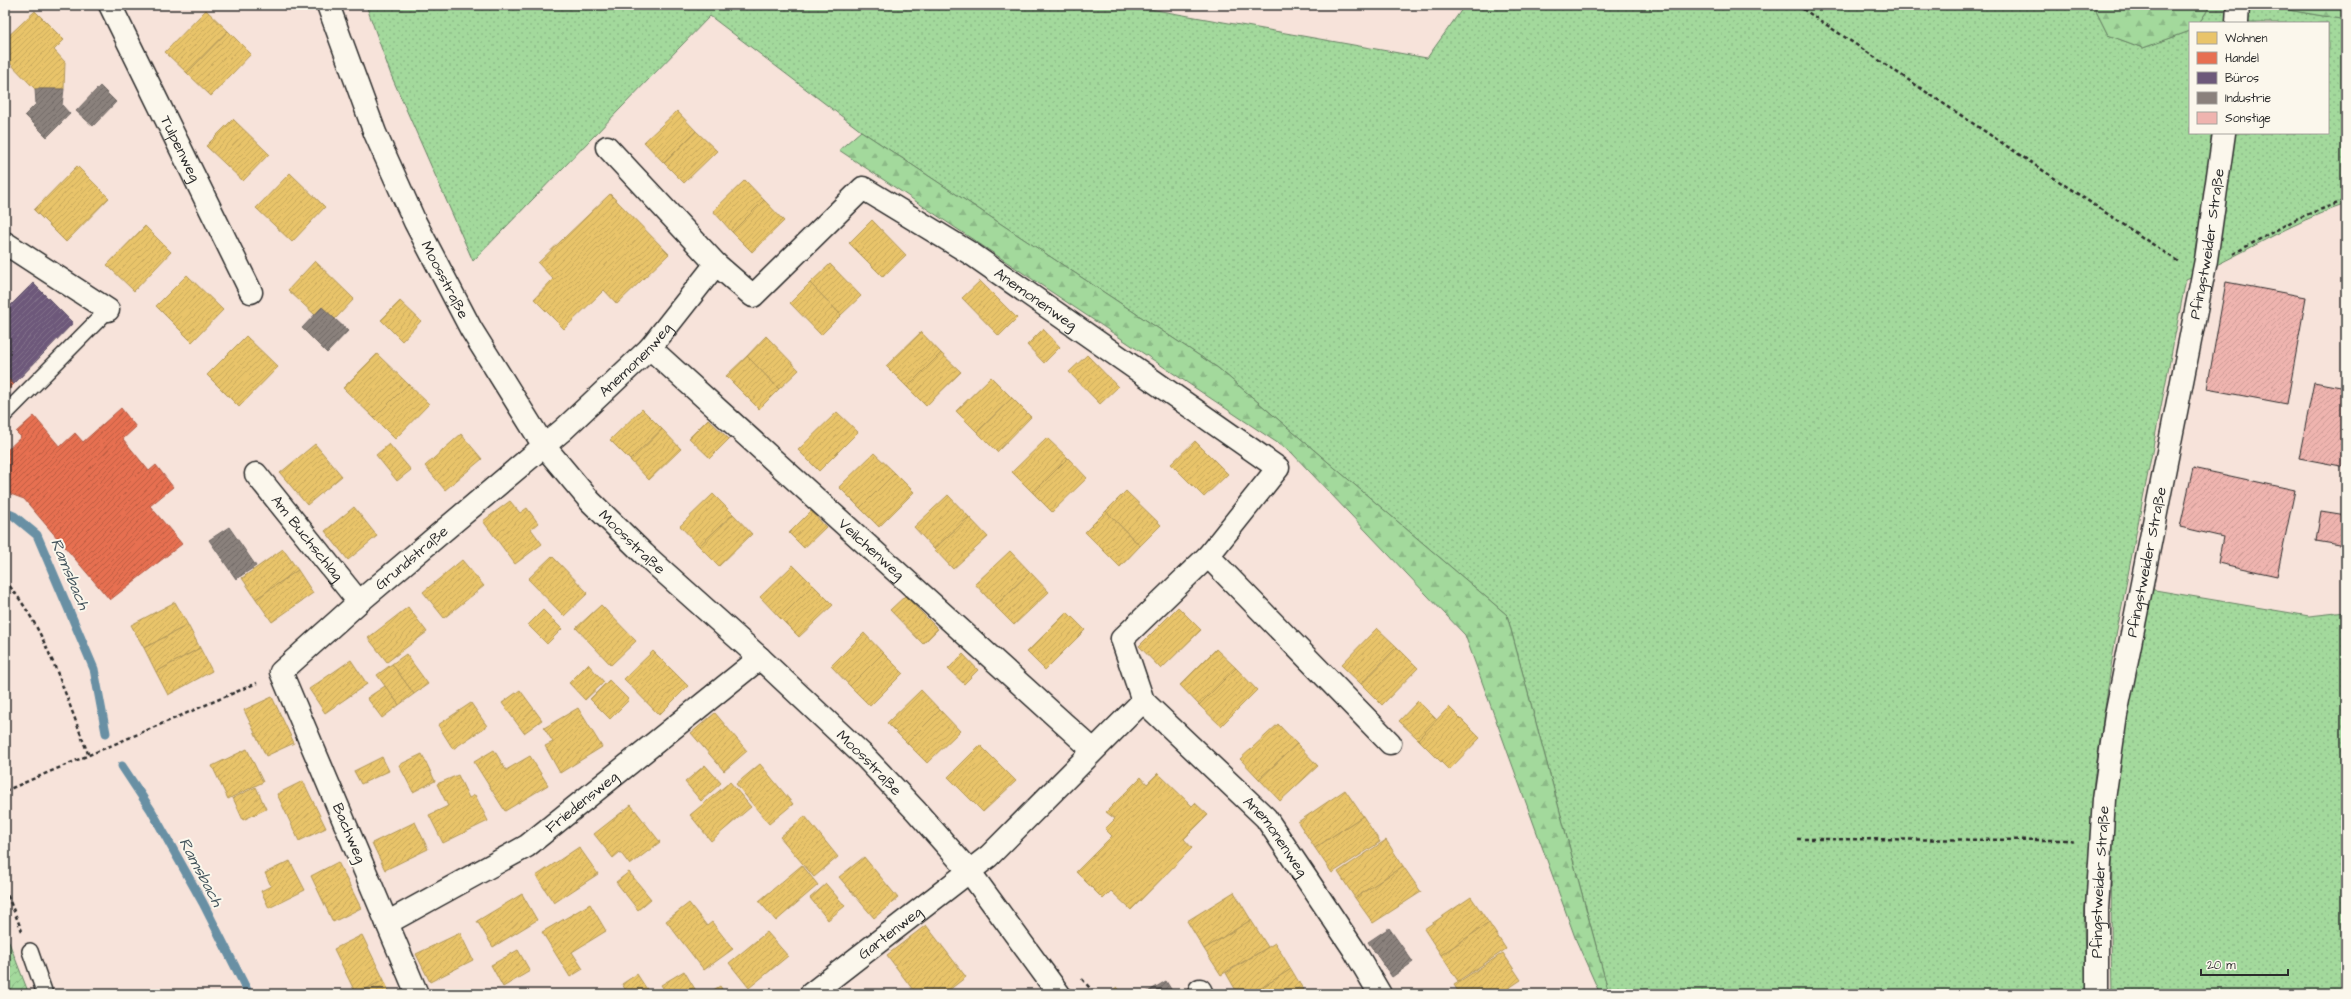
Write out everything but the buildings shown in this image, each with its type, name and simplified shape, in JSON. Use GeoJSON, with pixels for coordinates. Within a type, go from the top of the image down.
{"type":"FeatureCollection","features":[{"type":"Feature","properties":{"kind":"street","name":"Tulpenweg"},"geometry":{"type":"LineString","coordinates":[[110,5],[251,292]]}},
{"type":"Feature","properties":{"kind":"street","name":"Moosstraße"},"geometry":{"type":"LineString","coordinates":[[328,5],[375,133],[415,222],[472,329],[544,446],[590,501],[644,554],[760,658],[869,762],[916,811],[970,871],[1059,994]]}},
{"type":"Feature","properties":{"kind":"street"},"geometry":{"type":"LineString","coordinates":[[2237,22],[2238,5]]}},
{"type":"Feature","properties":{"kind":"street","name":"Pfingstweider Straße"},"geometry":{"type":"LineString","coordinates":[[2097,994],[2097,909],[2104,799],[2116,715],[2204,268],[2224,134]]}},
{"type":"Feature","properties":{"kind":"street","name":"Anemonenweg"},"geometry":{"type":"LineString","coordinates":[[607,147],[716,264],[753,296],[863,188],[973,255],[1278,468],[1208,556],[1122,639],[1143,701],[1266,818],[1353,948],[1380,994]]}},
{"type":"Feature","properties":{"kind":"street"},"geometry":{"type":"LineString","coordinates":[[5,243],[108,310]]}},
{"type":"Feature","properties":{"kind":"street","name":"Anemonenweg"},"geometry":{"type":"LineString","coordinates":[[544,446],[650,348],[716,264]]}},
{"type":"Feature","properties":{"kind":"street","name":"Veilchenweg"},"geometry":{"type":"LineString","coordinates":[[650,348],[1093,750]]}},
{"type":"Feature","properties":{"kind":"street","name":"Grundstraße"},"geometry":{"type":"LineString","coordinates":[[281,672],[359,602],[544,446]]}},
{"type":"Feature","properties":{"kind":"street","name":"Am Buchschlag"},"geometry":{"type":"LineString","coordinates":[[256,474],[359,602]]}},
{"type":"Feature","properties":{"kind":"street"},"geometry":{"type":"LineString","coordinates":[[1208,556],[1390,742]]}},
{"type":"Feature","properties":{"kind":"street","name":"Friedensweg"},"geometry":{"type":"LineString","coordinates":[[387,923],[527,846],[760,658]]}},
{"type":"Feature","properties":{"kind":"street","name":"Bachweg"},"geometry":{"type":"LineString","coordinates":[[281,672],[417,994]]}},
{"type":"Feature","properties":{"kind":"street"},"geometry":{"type":"LineString","coordinates":[[970,871],[989,856],[1143,701]]}},
{"type":"Feature","properties":{"kind":"street","name":"Gartenweg"},"geometry":{"type":"LineString","coordinates":[[810,994],[970,871]]}},
{"type":"Feature","properties":{"kind":"lane"},"geometry":{"type":"LineString","coordinates":[[5,414],[108,310]]}},
{"type":"Feature","properties":{"kind":"lane"},"geometry":{"type":"LineString","coordinates":[[30,951],[45,994]]}},
{"type":"Feature","properties":{"kind":"path"},"geometry":{"type":"LineString","coordinates":[[1797,5],[2204,268],[2222,260],[2298,218],[2346,200]]}},
{"type":"Feature","properties":{"kind":"path"},"geometry":{"type":"LineString","coordinates":[[5,581],[12,588],[42,638],[89,756]]}},
{"type":"Feature","properties":{"kind":"path"},"geometry":{"type":"LineString","coordinates":[[5,791],[225,698],[281,672]]}},
{"type":"Feature","properties":{"kind":"path"},"geometry":{"type":"LineString","coordinates":[[1797,839],[2066,840]]}},
{"type":"Feature","properties":{"kind":"path"},"geometry":{"type":"LineString","coordinates":[[5,889],[30,951]]}},
{"type":"Feature","properties":{"kind":"green space"},"geometry":{"type":"Polygon","coordinates":[[[366,5],[1127,5],[1427,58],[1465,5],[2093,5],[2108,35],[2143,48],[2189,31],[2189,134],[2329,134],[2329,22],[2200,22],[2211,5],[2265,6],[2346,20],[2346,204],[2305,220],[2186,279],[2115,641],[2094,780],[2084,924],[2086,994],[1609,994],[1507,615],[1218,368],[861,131],[710,16],[473,261],[391,75],[366,5]]]}},
{"type":"Feature","properties":{"kind":"green space"},"geometry":{"type":"Polygon","coordinates":[[[2093,5],[2211,5],[2200,22],[2189,22],[2189,31],[2143,48],[2108,35],[2093,5]]]}},
{"type":"Feature","properties":{"kind":"green space"},"geometry":{"type":"Polygon","coordinates":[[[2252,5],[2346,5],[2346,20],[2265,6],[2252,5]]]}},
{"type":"Feature","properties":{"kind":"green space"},"geometry":{"type":"Polygon","coordinates":[[[861,131],[1218,368],[1507,615],[1609,994],[1600,994],[1576,940],[1465,635],[1291,452],[839,150],[861,131]]]}},
{"type":"Feature","properties":{"kind":"green space"},"geometry":{"type":"Polygon","coordinates":[[[2149,589],[2309,616],[2346,612],[2346,994],[2112,994],[2112,865],[2118,768],[2128,699],[2149,589]]]}},
{"type":"Feature","properties":{"kind":"green space"},"geometry":{"type":"Polygon","coordinates":[[[5,932],[29,994],[5,994],[5,932]]]}},
{"type":"Feature","properties":{"kind":"waterway","name":"Ramsbach"},"geometry":{"type":"LineString","coordinates":[[5,512],[14,516],[37,535],[94,669],[106,733]]}},
{"type":"Feature","properties":{"kind":"waterway","name":"Ramsbach"},"geometry":{"type":"LineString","coordinates":[[122,766],[151,810],[203,903],[249,994]]}}]}
